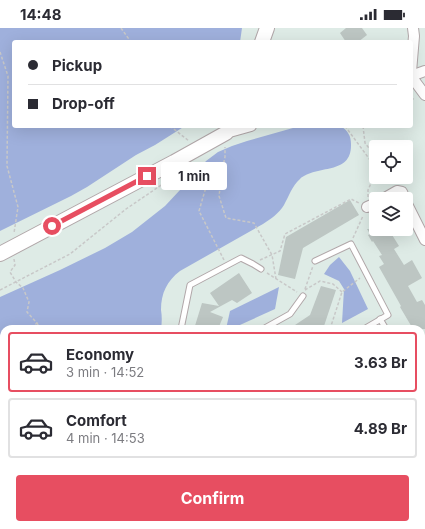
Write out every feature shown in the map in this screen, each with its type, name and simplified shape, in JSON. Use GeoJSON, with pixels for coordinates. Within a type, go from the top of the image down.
{"type":"FeatureCollection","features":[{"type":"Feature","properties":{"kind":"street"},"geometry":{"type":"LineString","coordinates":[[263,40],[267,28]]}},
{"type":"Feature","properties":{"kind":"street"},"geometry":{"type":"LineString","coordinates":[[413,28],[413,48]]}},
{"type":"Feature","properties":{"kind":"street"},"geometry":{"type":"LineString","coordinates":[[413,75],[425,71]]}},
{"type":"Feature","properties":{"kind":"street"},"geometry":{"type":"LineString","coordinates":[[413,79],[425,95]]}},
{"type":"Feature","properties":{"kind":"street"},"geometry":{"type":"LineString","coordinates":[[6,251],[198,149],[228,129]]}},
{"type":"Feature","properties":{"kind":"street"},"geometry":{"type":"LineString","coordinates":[[413,216],[425,240]]}},
{"type":"Feature","properties":{"kind":"lane"},"geometry":{"type":"LineString","coordinates":[[315,261],[351,244],[388,314],[370,325]]}},
{"type":"Feature","properties":{"kind":"lane"},"geometry":{"type":"LineString","coordinates":[[182,325],[190,285],[241,258],[260,269]]}},
{"type":"Feature","properties":{"kind":"lane"},"geometry":{"type":"LineString","coordinates":[[270,325],[290,314],[303,296]]}},
{"type":"Feature","properties":{"kind":"lane"},"geometry":{"type":"LineString","coordinates":[[380,319],[384,325]]}},
{"type":"Feature","properties":{"kind":"path"},"geometry":{"type":"LineString","coordinates":[[122,28],[130,40]]}},
{"type":"Feature","properties":{"kind":"path"},"geometry":{"type":"LineString","coordinates":[[0,52],[8,76],[7,166],[18,208],[6,251],[15,265],[10,272],[16,282],[23,288],[28,302],[27,312],[37,323],[35,325]]}},
{"type":"Feature","properties":{"kind":"path"},"geometry":{"type":"LineString","coordinates":[[172,128],[198,149]]}},
{"type":"Feature","properties":{"kind":"path"},"geometry":{"type":"LineString","coordinates":[[346,128],[369,159]]}},
{"type":"Feature","properties":{"kind":"path"},"geometry":{"type":"LineString","coordinates":[[363,128],[365,143],[369,148]]}},
{"type":"Feature","properties":{"kind":"path"},"geometry":{"type":"LineString","coordinates":[[228,129],[219,196],[226,218],[254,223],[272,254],[276,279]]}},
{"type":"Feature","properties":{"kind":"path"},"geometry":{"type":"LineString","coordinates":[[220,252],[199,211],[206,188],[223,166]]}},
{"type":"Feature","properties":{"kind":"path"},"geometry":{"type":"LineString","coordinates":[[0,290],[70,254],[126,209],[182,172]]}},
{"type":"Feature","properties":{"kind":"path"},"geometry":{"type":"LineString","coordinates":[[369,194],[368,190],[371,184]]}},
{"type":"Feature","properties":{"kind":"path"},"geometry":{"type":"LineString","coordinates":[[253,264],[280,251],[286,234],[352,199],[369,204]]}},
{"type":"Feature","properties":{"kind":"path"},"geometry":{"type":"LineString","coordinates":[[351,244],[369,211]]}},
{"type":"Feature","properties":{"kind":"path"},"geometry":{"type":"LineString","coordinates":[[315,261],[305,290],[320,281],[333,284],[342,292]]}},
{"type":"Feature","properties":{"kind":"path"},"geometry":{"type":"LineString","coordinates":[[260,269],[303,296]]}},
{"type":"Feature","properties":{"kind":"path"},"geometry":{"type":"LineString","coordinates":[[331,325],[342,292],[366,273]]}},
{"type":"Feature","properties":{"kind":"shaded area"},"geometry":{"type":"Polygon","coordinates":[[[0,28],[242,28],[240,40],[12,40],[12,128],[182,128],[136,155],[87,187],[0,231],[0,28]]]}},
{"type":"Feature","properties":{"kind":"shaded area"},"geometry":{"type":"Polygon","coordinates":[[[293,128],[344,128],[350,136],[351,144],[350,154],[346,161],[340,165],[315,172],[300,179],[293,188],[282,208],[272,218],[175,275],[168,283],[162,298],[161,325],[0,325],[0,297],[105,248],[132,232],[165,206],[206,161],[218,152],[247,141],[293,128]]]}},
{"type":"Feature","properties":{"kind":"shaded area"},"geometry":{"type":"Polygon","coordinates":[[[339,257],[350,271],[368,309],[342,323],[344,289],[339,281],[324,274],[330,265],[339,257]]]}},
{"type":"Feature","properties":{"kind":"shaded area"},"geometry":{"type":"Polygon","coordinates":[[[279,287],[275,309],[240,325],[227,325],[230,311],[279,287]]]}},
{"type":"Feature","properties":{"kind":"building"},"geometry":{"type":"Polygon","coordinates":[[[346,28],[362,28],[367,35],[361,40],[345,40],[340,33],[346,28]]]}},
{"type":"Feature","properties":{"kind":"building"},"geometry":{"type":"Polygon","coordinates":[[[350,200],[359,215],[303,248],[295,279],[278,275],[286,237],[350,200]]]}},
{"type":"Feature","properties":{"kind":"building"},"geometry":{"type":"Polygon","coordinates":[[[369,234],[369,236],[393,236],[399,246],[394,249],[404,265],[412,260],[422,278],[408,286],[417,302],[422,300],[425,305],[425,325],[411,325],[379,267],[384,264],[379,256],[382,255],[373,241],[372,242],[368,235],[369,234]]]}},
{"type":"Feature","properties":{"kind":"building"},"geometry":{"type":"Polygon","coordinates":[[[239,273],[252,293],[237,303],[232,300],[210,312],[223,317],[220,325],[195,325],[202,303],[219,306],[210,293],[239,273]]]}},
{"type":"Feature","properties":{"kind":"building"},"geometry":{"type":"Polygon","coordinates":[[[321,286],[336,290],[324,325],[295,325],[310,315],[321,286]]]}},
{"type":"Feature","properties":{"kind":"route"},"geometry":{"type":"LineString","coordinates":[[52,226],[147,176]]}}]}
